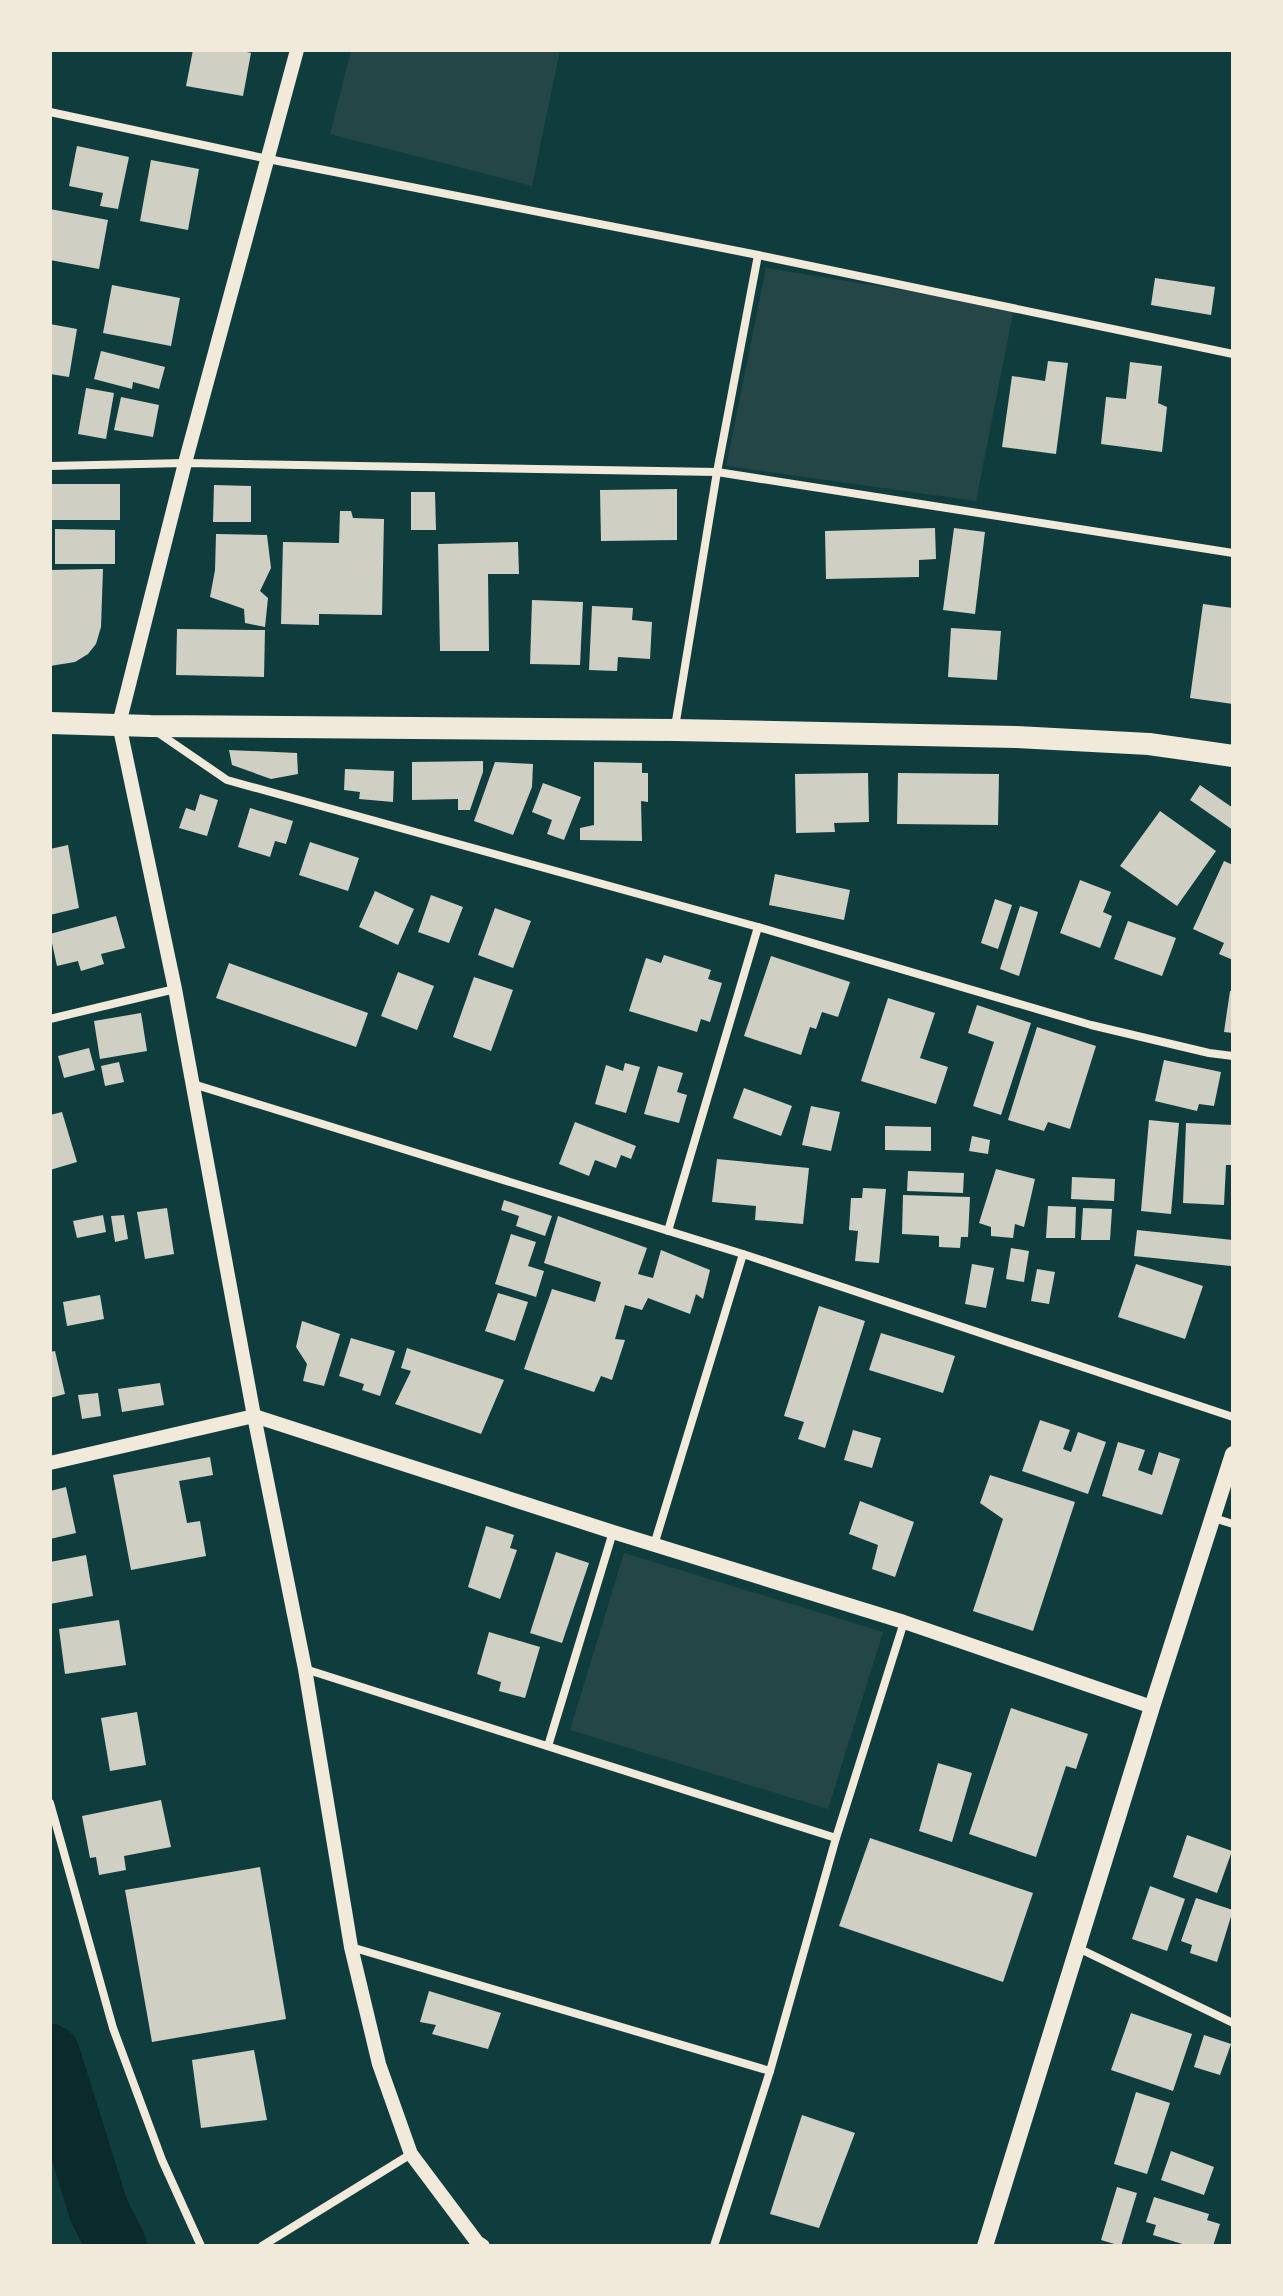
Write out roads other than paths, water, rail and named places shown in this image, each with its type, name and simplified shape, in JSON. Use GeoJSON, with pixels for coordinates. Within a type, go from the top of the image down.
{"type":"FeatureCollection","features":[{"type":"Feature","properties":{"kind":"highway"},"geometry":{"type":"LineString","coordinates":[[50,723],[1016,737],[1149,744],[1233,756]]}},
{"type":"Feature","properties":{"kind":"main road"},"geometry":{"type":"LineString","coordinates":[[985,2246],[1233,1454]]}},
{"type":"Feature","properties":{"kind":"street"},"geometry":{"type":"LineString","coordinates":[[297,50],[185,463],[119,724],[175,989],[254,1416],[305,1669],[351,1947],[379,2064],[411,2154],[483,2246]]}},
{"type":"Feature","properties":{"kind":"street"},"geometry":{"type":"LineString","coordinates":[[50,112],[1233,354]]}},
{"type":"Feature","properties":{"kind":"street"},"geometry":{"type":"LineString","coordinates":[[675,730],[717,472],[758,255]]}},
{"type":"Feature","properties":{"kind":"street"},"geometry":{"type":"LineString","coordinates":[[50,466],[185,463],[717,472],[1233,553]]}},
{"type":"Feature","properties":{"kind":"street"},"geometry":{"type":"LineString","coordinates":[[150,726],[227,780],[758,927],[1091,1025],[1233,1056]]}},
{"type":"Feature","properties":{"kind":"street"},"geometry":{"type":"LineString","coordinates":[[668,1231],[758,927]]}},
{"type":"Feature","properties":{"kind":"street"},"geometry":{"type":"LineString","coordinates":[[50,1019],[175,989]]}},
{"type":"Feature","properties":{"kind":"street"},"geometry":{"type":"LineString","coordinates":[[193,1084],[743,1254],[1233,1417]]}},
{"type":"Feature","properties":{"kind":"street"},"geometry":{"type":"LineString","coordinates":[[654,1545],[743,1254]]}},
{"type":"Feature","properties":{"kind":"street"},"geometry":{"type":"LineString","coordinates":[[50,1463],[254,1416],[904,1622],[1152,1707]]}},
{"type":"Feature","properties":{"kind":"street"},"geometry":{"type":"LineString","coordinates":[[1214,1518],[1233,1524]]}},
{"type":"Feature","properties":{"kind":"street"},"geometry":{"type":"LineString","coordinates":[[548,1746],[613,1532]]}},
{"type":"Feature","properties":{"kind":"street"},"geometry":{"type":"LineString","coordinates":[[714,2246],[770,2071],[836,1838],[904,1622]]}},
{"type":"Feature","properties":{"kind":"street"},"geometry":{"type":"LineString","coordinates":[[305,1669],[836,1838]]}},
{"type":"Feature","properties":{"kind":"street"},"geometry":{"type":"LineString","coordinates":[[50,1803],[113,2028],[162,2160],[201,2246]]}},
{"type":"Feature","properties":{"kind":"street"},"geometry":{"type":"LineString","coordinates":[[351,1947],[770,2071]]}},
{"type":"Feature","properties":{"kind":"street"},"geometry":{"type":"LineString","coordinates":[[1077,1948],[1233,2023]]}},
{"type":"Feature","properties":{"kind":"street"},"geometry":{"type":"LineString","coordinates":[[262,2246],[411,2154]]}},
{"type":"Feature","properties":{"kind":"waterway"},"geometry":{"type":"LineString","coordinates":[[50,2054],[99,2211],[117,2246]]}}]}
